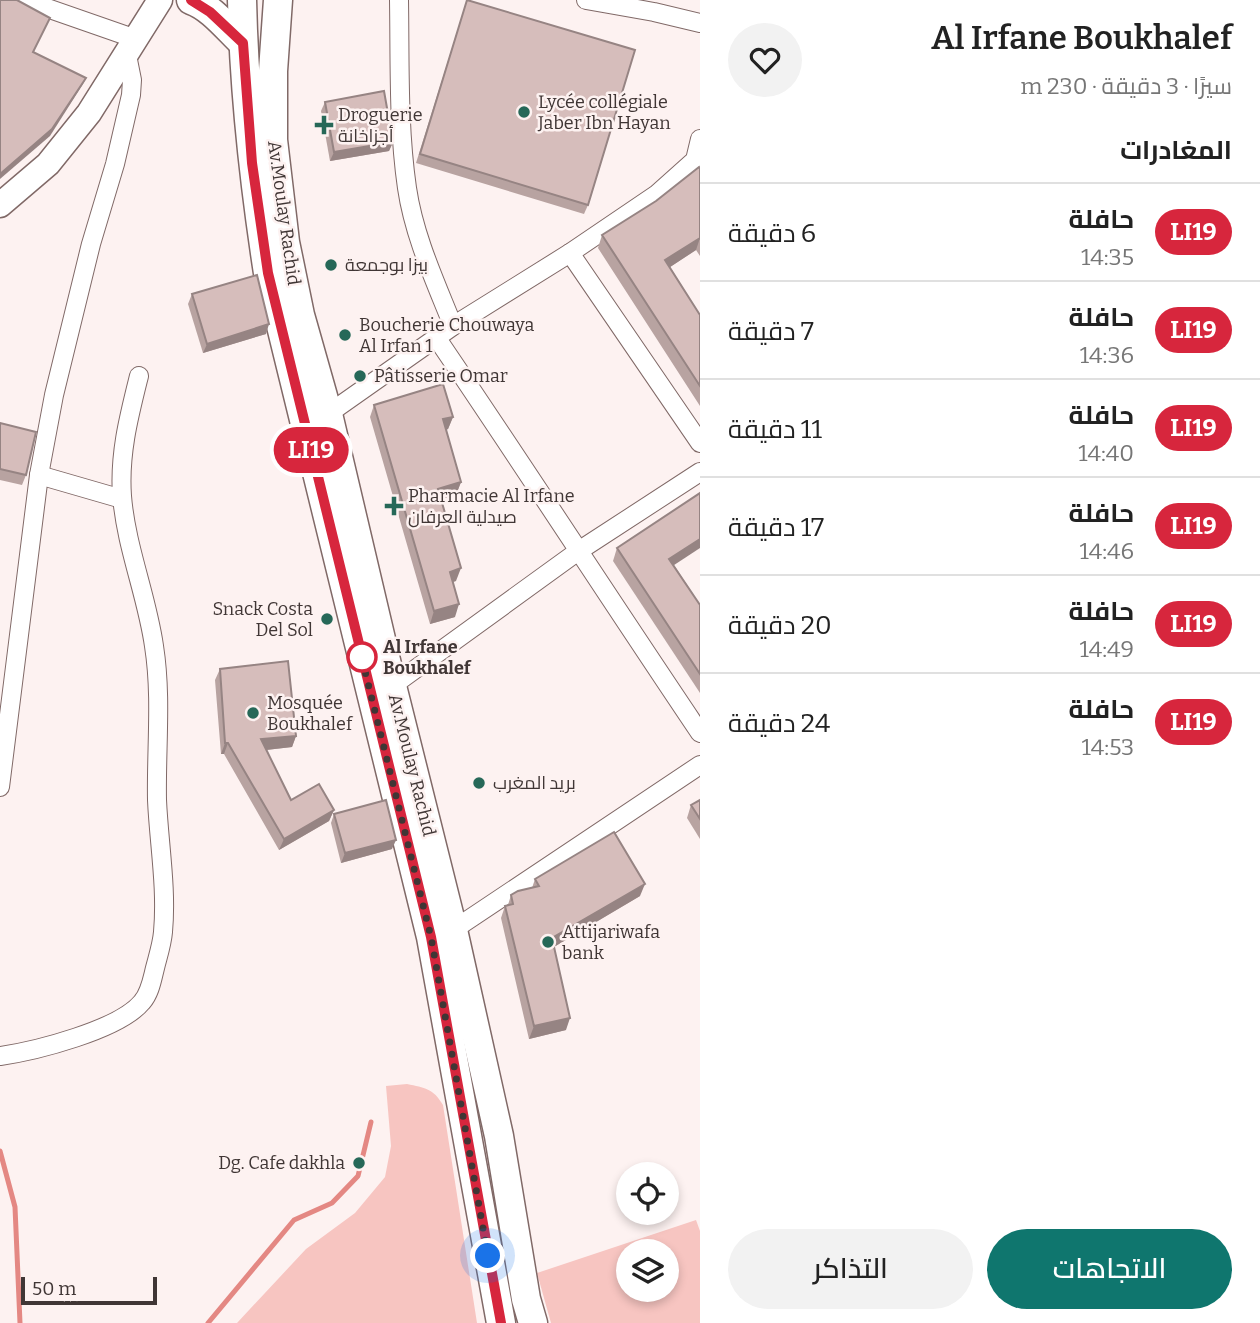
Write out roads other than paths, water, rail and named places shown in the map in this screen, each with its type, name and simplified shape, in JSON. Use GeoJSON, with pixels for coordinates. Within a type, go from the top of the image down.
{"type":"FeatureCollection","features":[{"type":"Feature","properties":{"kind":"main road"},"geometry":{"type":"LineString","coordinates":[[191,0],[210,12],[243,43]]}},
{"type":"Feature","properties":{"kind":"main road","name":"Av.Moulay Rachid"},"geometry":{"type":"LineString","coordinates":[[242,0],[252,163],[268,273],[442,933],[499,1136],[526,1299],[533,1323]]}},
{"type":"Feature","properties":{"kind":"main road","name":"Av.Moulay Rachid"},"geometry":{"type":"LineString","coordinates":[[278,0],[272,106],[277,186],[285,242],[300,315],[328,414],[392,686],[442,933],[501,1323]]}},
{"type":"Feature","properties":{"kind":"street"},"geometry":{"type":"LineString","coordinates":[[23,0],[131,47]]}},
{"type":"Feature","properties":{"kind":"street"},"geometry":{"type":"LineString","coordinates":[[0,205],[48,164],[89,113],[160,0]]}},
{"type":"Feature","properties":{"kind":"street"},"geometry":{"type":"LineString","coordinates":[[399,0],[401,120],[407,190],[418,236],[453,326]]}},
{"type":"Feature","properties":{"kind":"street"},"geometry":{"type":"LineString","coordinates":[[586,0],[656,6],[700,23]]}},
{"type":"Feature","properties":{"kind":"street"},"geometry":{"type":"LineString","coordinates":[[0,787],[39,475],[54,395],[131,95],[131,47]]}},
{"type":"Feature","properties":{"kind":"street"},"geometry":{"type":"LineString","coordinates":[[328,414],[436,337],[570,253],[672,182],[695,160],[700,139]]}},
{"type":"Feature","properties":{"kind":"street"},"geometry":{"type":"LineString","coordinates":[[570,253],[700,443]]}},
{"type":"Feature","properties":{"kind":"street"},"geometry":{"type":"LineString","coordinates":[[436,337],[700,733]]}},
{"type":"Feature","properties":{"kind":"street"},"geometry":{"type":"LineString","coordinates":[[0,1056],[48,1047],[131,1012],[142,1003],[149,992],[163,935],[164,906],[157,798],[158,680],[154,645],[122,499],[121,465],[126,428],[139,376]]}},
{"type":"Feature","properties":{"kind":"street"},"geometry":{"type":"LineString","coordinates":[[392,686],[577,552],[700,472]]}},
{"type":"Feature","properties":{"kind":"street"},"geometry":{"type":"LineString","coordinates":[[39,475],[122,499]]}},
{"type":"Feature","properties":{"kind":"street"},"geometry":{"type":"LineString","coordinates":[[442,933],[700,765]]}},
{"type":"Feature","properties":{"kind":"waterway"},"geometry":{"type":"LineString","coordinates":[[208,1323],[294,1220],[332,1203],[358,1176],[371,1122]]}},
{"type":"Feature","properties":{"kind":"waterway"},"geometry":{"type":"LineString","coordinates":[[0,1151],[15,1207],[20,1323]]}},
{"type":"Feature","properties":{"kind":"place","name":"Lycée collégiale Jaber Ibn Hayan"},"geometry":{"type":"Point","coordinates":[524,112]}},
{"type":"Feature","properties":{"kind":"place","name":"Droguerie أجزاخانة"},"geometry":{"type":"Point","coordinates":[324,125]}},
{"type":"Feature","properties":{"kind":"place","name":"بيزا بوجمعة"},"geometry":{"type":"Point","coordinates":[331,265]}},
{"type":"Feature","properties":{"kind":"place","name":"Boucherie Chouwaya Al Irfan 1"},"geometry":{"type":"Point","coordinates":[345,335]}},
{"type":"Feature","properties":{"kind":"place","name":"Pâtisserie Omar"},"geometry":{"type":"Point","coordinates":[360,376]}},
{"type":"Feature","properties":{"kind":"place","name":"Pharmacie Al Irfane صيدلية العرفان"},"geometry":{"type":"Point","coordinates":[394,506]}},
{"type":"Feature","properties":{"kind":"place","name":"Snack Costa Del Sol"},"geometry":{"type":"Point","coordinates":[327,619]}},
{"type":"Feature","properties":{"kind":"place","name":"Al Irfane Boukhalef"},"geometry":{"type":"Point","coordinates":[362,657]}},
{"type":"Feature","properties":{"kind":"place","name":"Mosquée Boukhalef"},"geometry":{"type":"Point","coordinates":[253,713]}},
{"type":"Feature","properties":{"kind":"place","name":"بريد المغرب"},"geometry":{"type":"Point","coordinates":[479,783]}},
{"type":"Feature","properties":{"kind":"place","name":"Attijariwafa bank"},"geometry":{"type":"Point","coordinates":[548,942]}},
{"type":"Feature","properties":{"kind":"place","name":"Dg. Cafe dakhla"},"geometry":{"type":"Point","coordinates":[359,1163]}}]}
